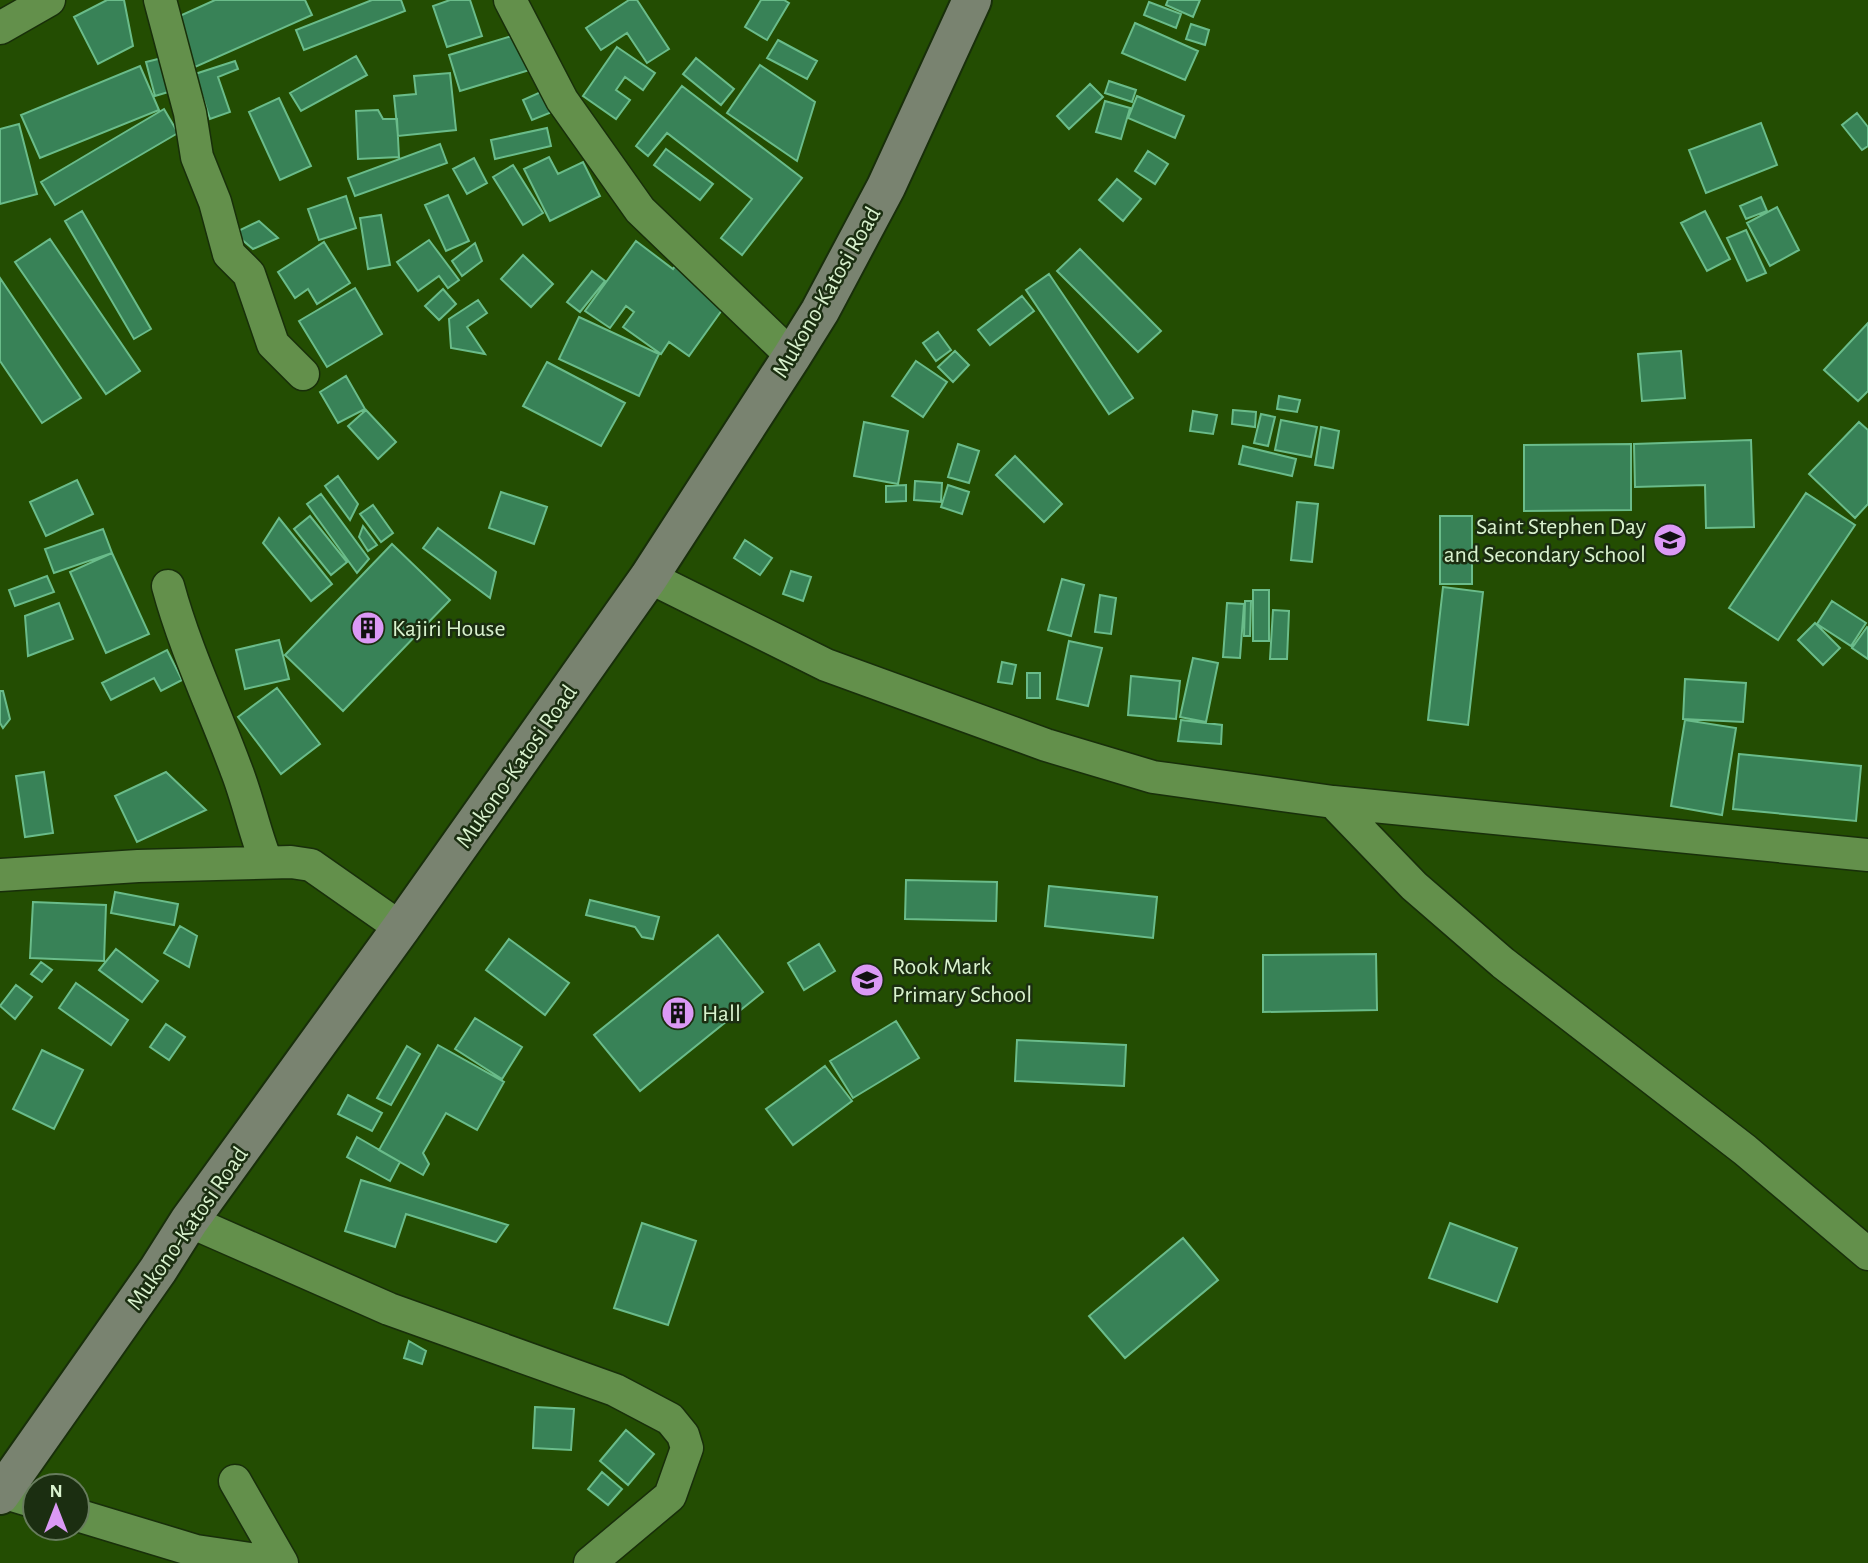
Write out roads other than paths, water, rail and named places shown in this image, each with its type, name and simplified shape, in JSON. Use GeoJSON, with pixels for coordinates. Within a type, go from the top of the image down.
{"type":"FeatureCollection","features":[{"type":"Feature","properties":{"kind":"main road","name":"Mukono-Katosi Road"},"geometry":{"type":"LineString","coordinates":[[12,1496],[188,1222],[401,928],[649,577],[792,356],[820,311],[886,187],[972,0]]}},
{"type":"Feature","properties":{"kind":"street"},"geometry":{"type":"LineString","coordinates":[[0,28],[49,0]]}},
{"type":"Feature","properties":{"kind":"street"},"geometry":{"type":"LineString","coordinates":[[160,0],[190,113],[197,157],[215,202],[229,254],[249,274],[273,344],[303,374]]}},
{"type":"Feature","properties":{"kind":"street"},"geometry":{"type":"LineString","coordinates":[[510,0],[562,100],[639,210],[792,356]]}},
{"type":"Feature","properties":{"kind":"street"},"geometry":{"type":"LineString","coordinates":[[649,577],[826,665],[1046,746],[1153,777],[1333,802],[1868,855]]}},
{"type":"Feature","properties":{"kind":"street"},"geometry":{"type":"LineString","coordinates":[[168,586],[180,629],[236,769],[266,862]]}},
{"type":"Feature","properties":{"kind":"street"},"geometry":{"type":"LineString","coordinates":[[1333,802],[1414,886],[1503,963],[1745,1150],[1868,1254]]}},
{"type":"Feature","properties":{"kind":"street"},"geometry":{"type":"LineString","coordinates":[[0,875],[138,866],[266,862],[311,865],[401,928]]}},
{"type":"Feature","properties":{"kind":"street"},"geometry":{"type":"LineString","coordinates":[[188,1222],[389,1309],[615,1390],[670,1419],[683,1435],[687,1448],[670,1496],[590,1563]]}},
{"type":"Feature","properties":{"kind":"street"},"geometry":{"type":"LineString","coordinates":[[235,1481],[279,1563]]}},
{"type":"Feature","properties":{"kind":"street"},"geometry":{"type":"LineString","coordinates":[[91,1519],[196,1551],[279,1563]]}},
{"type":"Feature","properties":{"kind":"place","name":"Saint Stephen Day and Secondary School"},"geometry":{"type":"Point","coordinates":[1670,540]}},
{"type":"Feature","properties":{"kind":"place","name":"Kajiri House"},"geometry":{"type":"Point","coordinates":[368,628]}},
{"type":"Feature","properties":{"kind":"place","name":"Rook Mark Primary School"},"geometry":{"type":"Point","coordinates":[867,980]}},
{"type":"Feature","properties":{"kind":"place","name":"Hall"},"geometry":{"type":"Point","coordinates":[678,1013]}}]}
